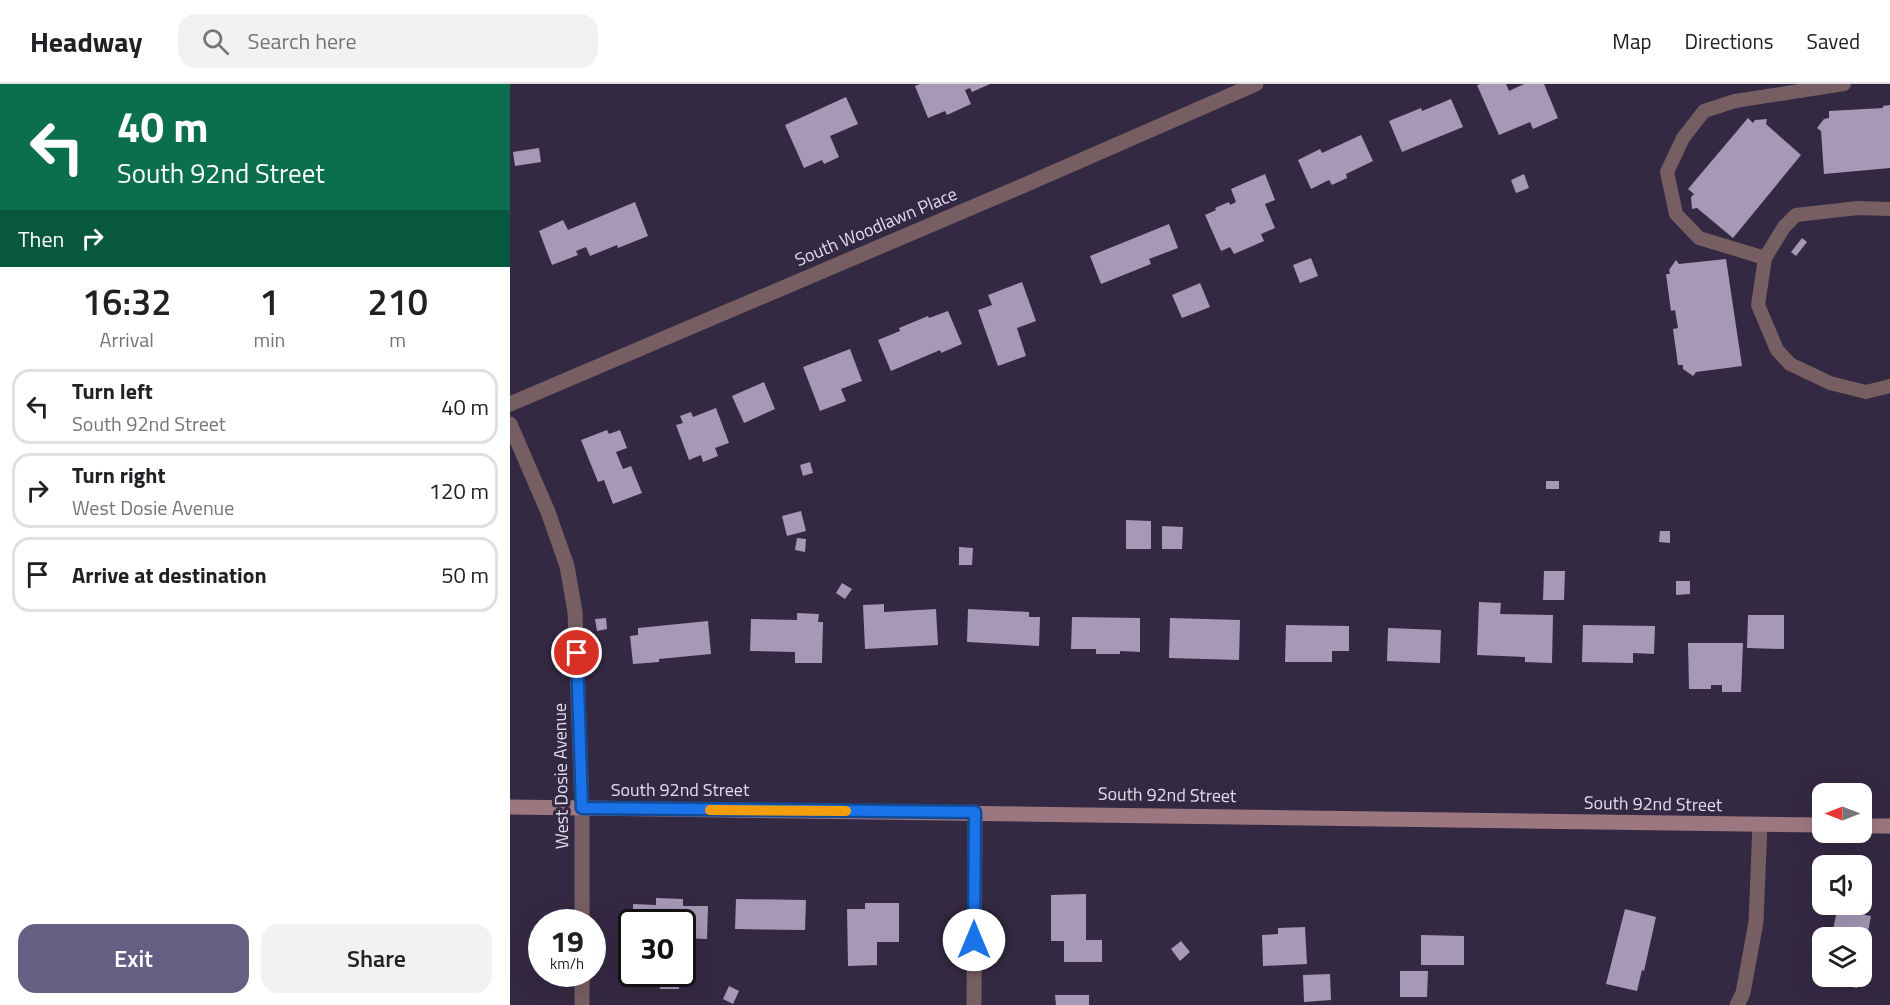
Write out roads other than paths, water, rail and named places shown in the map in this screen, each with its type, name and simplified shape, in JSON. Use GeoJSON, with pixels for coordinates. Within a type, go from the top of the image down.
{"type":"FeatureCollection","features":[{"type":"Feature","properties":{"kind":"main road","name":"South 92nd Street"},"geometry":{"type":"LineString","coordinates":[[510,807],[1812,825]]}},
{"type":"Feature","properties":{"kind":"main road"},"geometry":{"type":"LineString","coordinates":[[1872,826],[1890,826]]}},
{"type":"Feature","properties":{"kind":"street","name":"South Woodlawn Place"},"geometry":{"type":"LineString","coordinates":[[510,404],[1256,84]]}},
{"type":"Feature","properties":{"kind":"street","name":"West Dosie Avenue"},"geometry":{"type":"LineString","coordinates":[[510,424],[548,512],[567,566],[575,612],[582,808],[582,909]]}},
{"type":"Feature","properties":{"kind":"street"},"geometry":{"type":"LineString","coordinates":[[974,1005],[975,812]]}},
{"type":"Feature","properties":{"kind":"street"},"geometry":{"type":"LineString","coordinates":[[1737,1005],[1743,993],[1756,922],[1760,825]]}},
{"type":"Feature","properties":{"kind":"street"},"geometry":{"type":"LineString","coordinates":[[582,987],[582,1005]]}},
{"type":"Feature","properties":{"kind":"lane"},"geometry":{"type":"LineString","coordinates":[[1765,258],[1699,238],[1676,214],[1667,172],[1683,138],[1704,111],[1735,101],[1844,84]]}},
{"type":"Feature","properties":{"kind":"lane"},"geometry":{"type":"LineString","coordinates":[[1890,209],[1858,208],[1796,215],[1784,227],[1765,258],[1758,305],[1777,350],[1790,364],[1830,383],[1866,392],[1890,386]]}}]}
